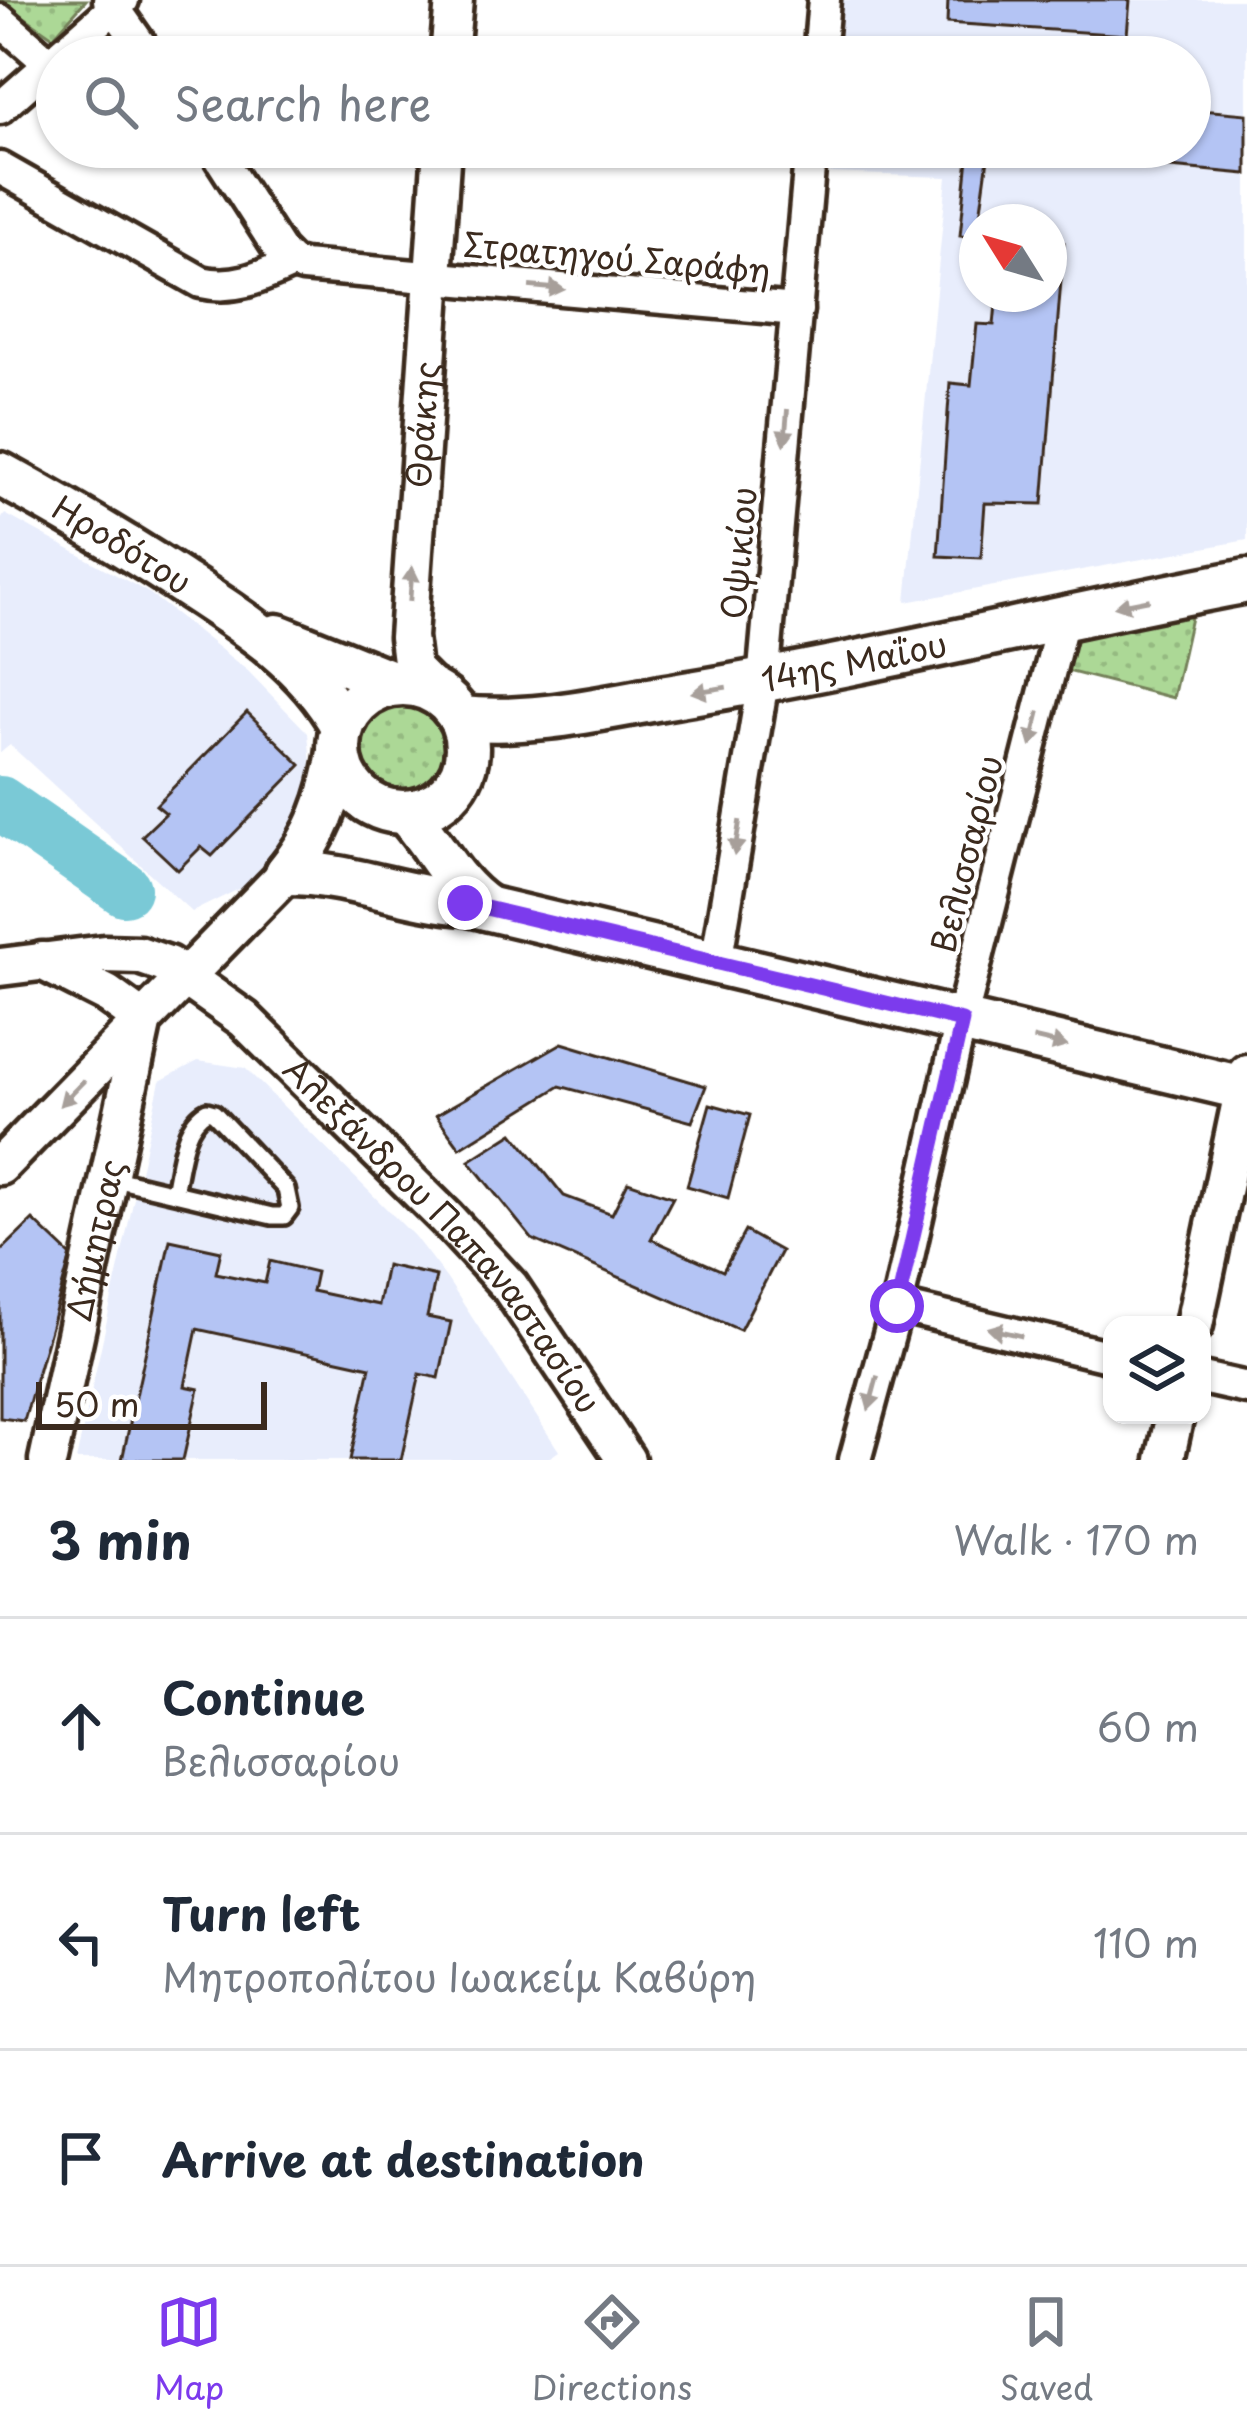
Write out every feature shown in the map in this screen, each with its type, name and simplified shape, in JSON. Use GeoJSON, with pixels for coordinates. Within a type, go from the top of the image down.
{"type":"FeatureCollection","features":[{"type":"Feature","properties":{"kind":"main road","name":"Ηροδότου"},"geometry":{"type":"LineString","coordinates":[[0,474],[121,543],[243,622],[327,699],[340,739]]}},
{"type":"Feature","properties":{"kind":"main road","name":"14ης Μαΐου"},"geometry":{"type":"LineString","coordinates":[[430,698],[511,723],[763,681],[1247,580]]}},
{"type":"Feature","properties":{"kind":"main road","name":"Ηροδότου"},"geometry":{"type":"LineString","coordinates":[[243,622],[430,698]]}},
{"type":"Feature","properties":{"kind":"main road"},"geometry":{"type":"LineString","coordinates":[[363,698],[430,698],[467,738],[467,760],[460,780],[427,809],[373,811],[337,832],[287,873],[304,853],[328,808],[340,739],[363,698]]}},
{"type":"Feature","properties":{"kind":"main road"},"geometry":{"type":"LineString","coordinates":[[340,739],[352,788],[427,836],[453,878],[487,908]]}},
{"type":"Feature","properties":{"kind":"main road"},"geometry":{"type":"LineString","coordinates":[[287,873],[336,875],[423,900],[487,908],[1246,1083]]}},
{"type":"Feature","properties":{"kind":"street"},"geometry":{"type":"LineString","coordinates":[[451,36],[454,0]]}},
{"type":"Feature","properties":{"kind":"street"},"geometry":{"type":"LineString","coordinates":[[821,36],[824,0]]}},
{"type":"Feature","properties":{"kind":"street"},"geometry":{"type":"LineString","coordinates":[[79,36],[115,2],[136,36]]}},
{"type":"Feature","properties":{"kind":"street"},"geometry":{"type":"LineString","coordinates":[[0,20],[36,51]]}},
{"type":"Feature","properties":{"kind":"street"},"geometry":{"type":"LineString","coordinates":[[0,108],[36,76]]}},
{"type":"Feature","properties":{"kind":"street"},"geometry":{"type":"LineString","coordinates":[[0,168],[201,282],[221,287],[240,285],[292,262],[226,168]]}},
{"type":"Feature","properties":{"kind":"street","name":"Θράκης"},"geometry":{"type":"LineString","coordinates":[[430,698],[412,669],[408,637],[440,168]]}},
{"type":"Feature","properties":{"kind":"street","name":"Οψικίου"},"geometry":{"type":"LineString","coordinates":[[716,963],[763,681],[809,168]]}},
{"type":"Feature","properties":{"kind":"street","name":"Στρατηγού Σαράφη"},"geometry":{"type":"LineString","coordinates":[[292,262],[797,310]]}},
{"type":"Feature","properties":{"kind":"street","name":"Βελισσαρίου"},"geometry":{"type":"LineString","coordinates":[[856,1460],[1064,616]]}},
{"type":"Feature","properties":{"kind":"street"},"geometry":{"type":"LineString","coordinates":[[0,1166],[287,873]]}},
{"type":"Feature","properties":{"kind":"street"},"geometry":{"type":"LineString","coordinates":[[234,927],[230,975],[244,1019]]}},
{"type":"Feature","properties":{"kind":"street","name":"Αλεξάνδρου Παπαναστασίου"},"geometry":{"type":"LineString","coordinates":[[0,968],[127,953],[159,960],[244,1019],[510,1287],[626,1460]]}},
{"type":"Feature","properties":{"kind":"street"},"geometry":{"type":"LineString","coordinates":[[42,962],[106,994],[143,1020]]}},
{"type":"Feature","properties":{"kind":"street","name":"Δήμητρας"},"geometry":{"type":"LineString","coordinates":[[48,1460],[143,1020]]}},
{"type":"Feature","properties":{"kind":"street"},"geometry":{"type":"LineString","coordinates":[[1196,1316],[1246,1083]]}},
{"type":"Feature","properties":{"kind":"street"},"geometry":{"type":"LineString","coordinates":[[897,1306],[1103,1355]]}},
{"type":"Feature","properties":{"kind":"street"},"geometry":{"type":"LineString","coordinates":[[1211,1380],[1247,1388]]}},
{"type":"Feature","properties":{"kind":"street"},"geometry":{"type":"LineString","coordinates":[[1165,1460],[1173,1424]]}},
{"type":"Feature","properties":{"kind":"lane"},"geometry":{"type":"LineString","coordinates":[[108,1177],[272,1216],[284,1216],[290,1208],[286,1189],[207,1111],[190,1128],[174,1192]]}},
{"type":"Feature","properties":{"kind":"shaded area"},"geometry":{"type":"Polygon","coordinates":[[[843,0],[1247,0],[1247,540],[906,602],[947,177],[827,173],[827,168],[1211,168],[1211,36],[840,36],[843,0]]]}},
{"type":"Feature","properties":{"kind":"shaded area"},"geometry":{"type":"Polygon","coordinates":[[[5,514],[149,593],[248,671],[308,733],[313,785],[300,821],[245,886],[192,912],[10,745],[0,753],[0,521],[5,514]]]}},
{"type":"Feature","properties":{"kind":"shaded area"},"geometry":{"type":"Polygon","coordinates":[[[198,1061],[245,1068],[414,1236],[559,1451],[546,1460],[76,1460],[160,1081],[198,1061]]]}},
{"type":"Feature","properties":{"kind":"green space"},"geometry":{"type":"Polygon","coordinates":[[[0,0],[86,0],[52,36],[0,0]]]}},
{"type":"Feature","properties":{"kind":"green space"},"geometry":{"type":"Polygon","coordinates":[[[1194,604],[1173,698],[1067,671],[1077,623],[1194,604]]]}},
{"type":"Feature","properties":{"kind":"green space"},"geometry":{"type":"Polygon","coordinates":[[[404,689],[425,693],[442,705],[454,722],[458,743],[454,764],[442,781],[425,793],[404,797],[383,793],[366,781],[354,764],[350,743],[354,722],[366,705],[383,693],[404,689]]]}},
{"type":"Feature","properties":{"kind":"building"},"geometry":{"type":"Polygon","coordinates":[[[948,0],[1130,0],[1127,35],[947,23],[948,0]]]}},
{"type":"Feature","properties":{"kind":"building"},"geometry":{"type":"Polygon","coordinates":[[[1211,111],[1247,114],[1247,174],[1181,168],[1211,168],[1211,111]]]}},
{"type":"Feature","properties":{"kind":"building"},"geometry":{"type":"Polygon","coordinates":[[[967,168],[987,168],[982,204],[963,204],[967,168]]]}},
{"type":"Feature","properties":{"kind":"building"},"geometry":{"type":"Polygon","coordinates":[[[995,312],[1058,312],[1043,504],[985,503],[981,558],[938,556],[950,383],[971,385],[977,324],[994,325],[995,312]]]}},
{"type":"Feature","properties":{"kind":"building"},"geometry":{"type":"Polygon","coordinates":[[[247,712],[301,765],[212,856],[201,847],[178,870],[142,836],[166,813],[156,805],[247,712]]]}},
{"type":"Feature","properties":{"kind":"building"},"geometry":{"type":"Polygon","coordinates":[[[562,1043],[706,1086],[692,1122],[560,1086],[460,1148],[436,1115],[562,1043]]]}},
{"type":"Feature","properties":{"kind":"building"},"geometry":{"type":"Polygon","coordinates":[[[710,1104],[750,1115],[728,1198],[687,1186],[710,1104]]]}},
{"type":"Feature","properties":{"kind":"building"},"geometry":{"type":"Polygon","coordinates":[[[513,1133],[564,1196],[612,1214],[628,1182],[673,1197],[651,1239],[723,1271],[745,1231],[781,1251],[740,1330],[532,1239],[469,1161],[513,1133]]]}},
{"type":"Feature","properties":{"kind":"building"},"geometry":{"type":"Polygon","coordinates":[[[33,1220],[71,1256],[24,1421],[0,1418],[0,1252],[33,1220]]]}},
{"type":"Feature","properties":{"kind":"building"},"geometry":{"type":"Polygon","coordinates":[[[170,1240],[221,1251],[216,1273],[265,1283],[270,1261],[316,1272],[312,1291],[378,1305],[386,1265],[436,1276],[427,1317],[451,1322],[439,1378],[420,1374],[401,1460],[350,1460],[370,1367],[197,1329],[185,1386],[199,1389],[183,1460],[122,1460],[170,1240]]]}},
{"type":"Feature","properties":{"kind":"waterway"},"geometry":{"type":"LineString","coordinates":[[0,803],[124,889]]}},
{"type":"Feature","properties":{"kind":"route"},"geometry":{"type":"LineString","coordinates":[[465,903],[962,1021],[897,1306]]}}]}
